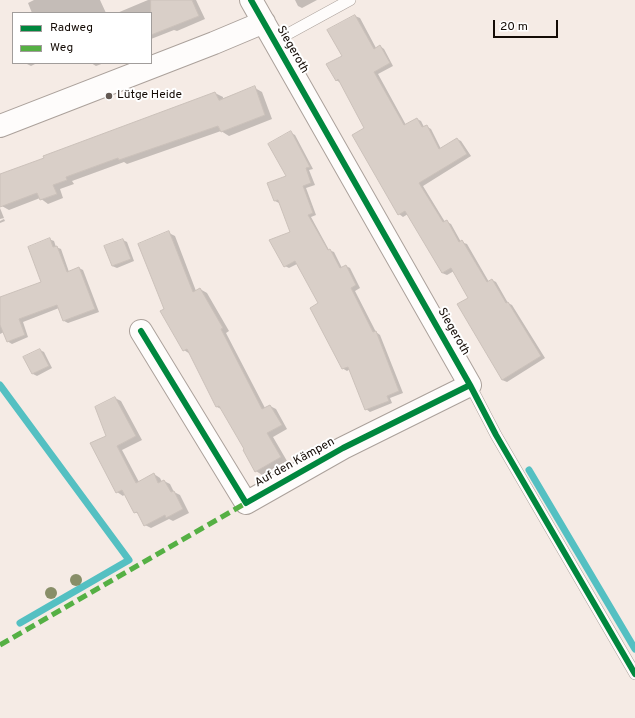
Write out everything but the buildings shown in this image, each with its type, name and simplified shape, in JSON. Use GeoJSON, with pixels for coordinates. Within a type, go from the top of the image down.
{"type":"FeatureCollection","features":[{"type":"Feature","properties":{"kind":"street","name":"Siegeroth"},"geometry":{"type":"LineString","coordinates":[[251,0],[470,385]]}},
{"type":"Feature","properties":{"kind":"street"},"geometry":{"type":"LineString","coordinates":[[0,126],[214,43],[264,22]]}},
{"type":"Feature","properties":{"kind":"street","name":"Auf den Kämpen"},"geometry":{"type":"LineString","coordinates":[[142,331],[246,503],[343,448],[470,385]]}},
{"type":"Feature","properties":{"kind":"lane"},"geometry":{"type":"LineString","coordinates":[[275,41],[350,0]]}},
{"type":"Feature","properties":{"kind":"lane","name":"Siegeroth"},"geometry":{"type":"LineString","coordinates":[[470,385],[496,435],[635,674]]}},
{"type":"Feature","properties":{"kind":"waterway"},"geometry":{"type":"LineString","coordinates":[[0,385],[129,560],[20,623]]}},
{"type":"Feature","properties":{"kind":"waterway"},"geometry":{"type":"LineString","coordinates":[[529,470],[635,649]]}},
{"type":"Feature","properties":{"kind":"marked path"},"geometry":{"type":"LineString","coordinates":[[0,645],[246,503]]}},
{"type":"Feature","properties":{"kind":"cycle path"},"geometry":{"type":"LineString","coordinates":[[251,0],[470,385],[496,435],[635,674]]}},
{"type":"Feature","properties":{"kind":"cycle path"},"geometry":{"type":"LineString","coordinates":[[141,331],[246,503],[343,448],[470,385]]}},
{"type":"Feature","properties":{"kind":"place","name":"Lütge Heide"},"geometry":{"type":"Point","coordinates":[109,96]}}]}
